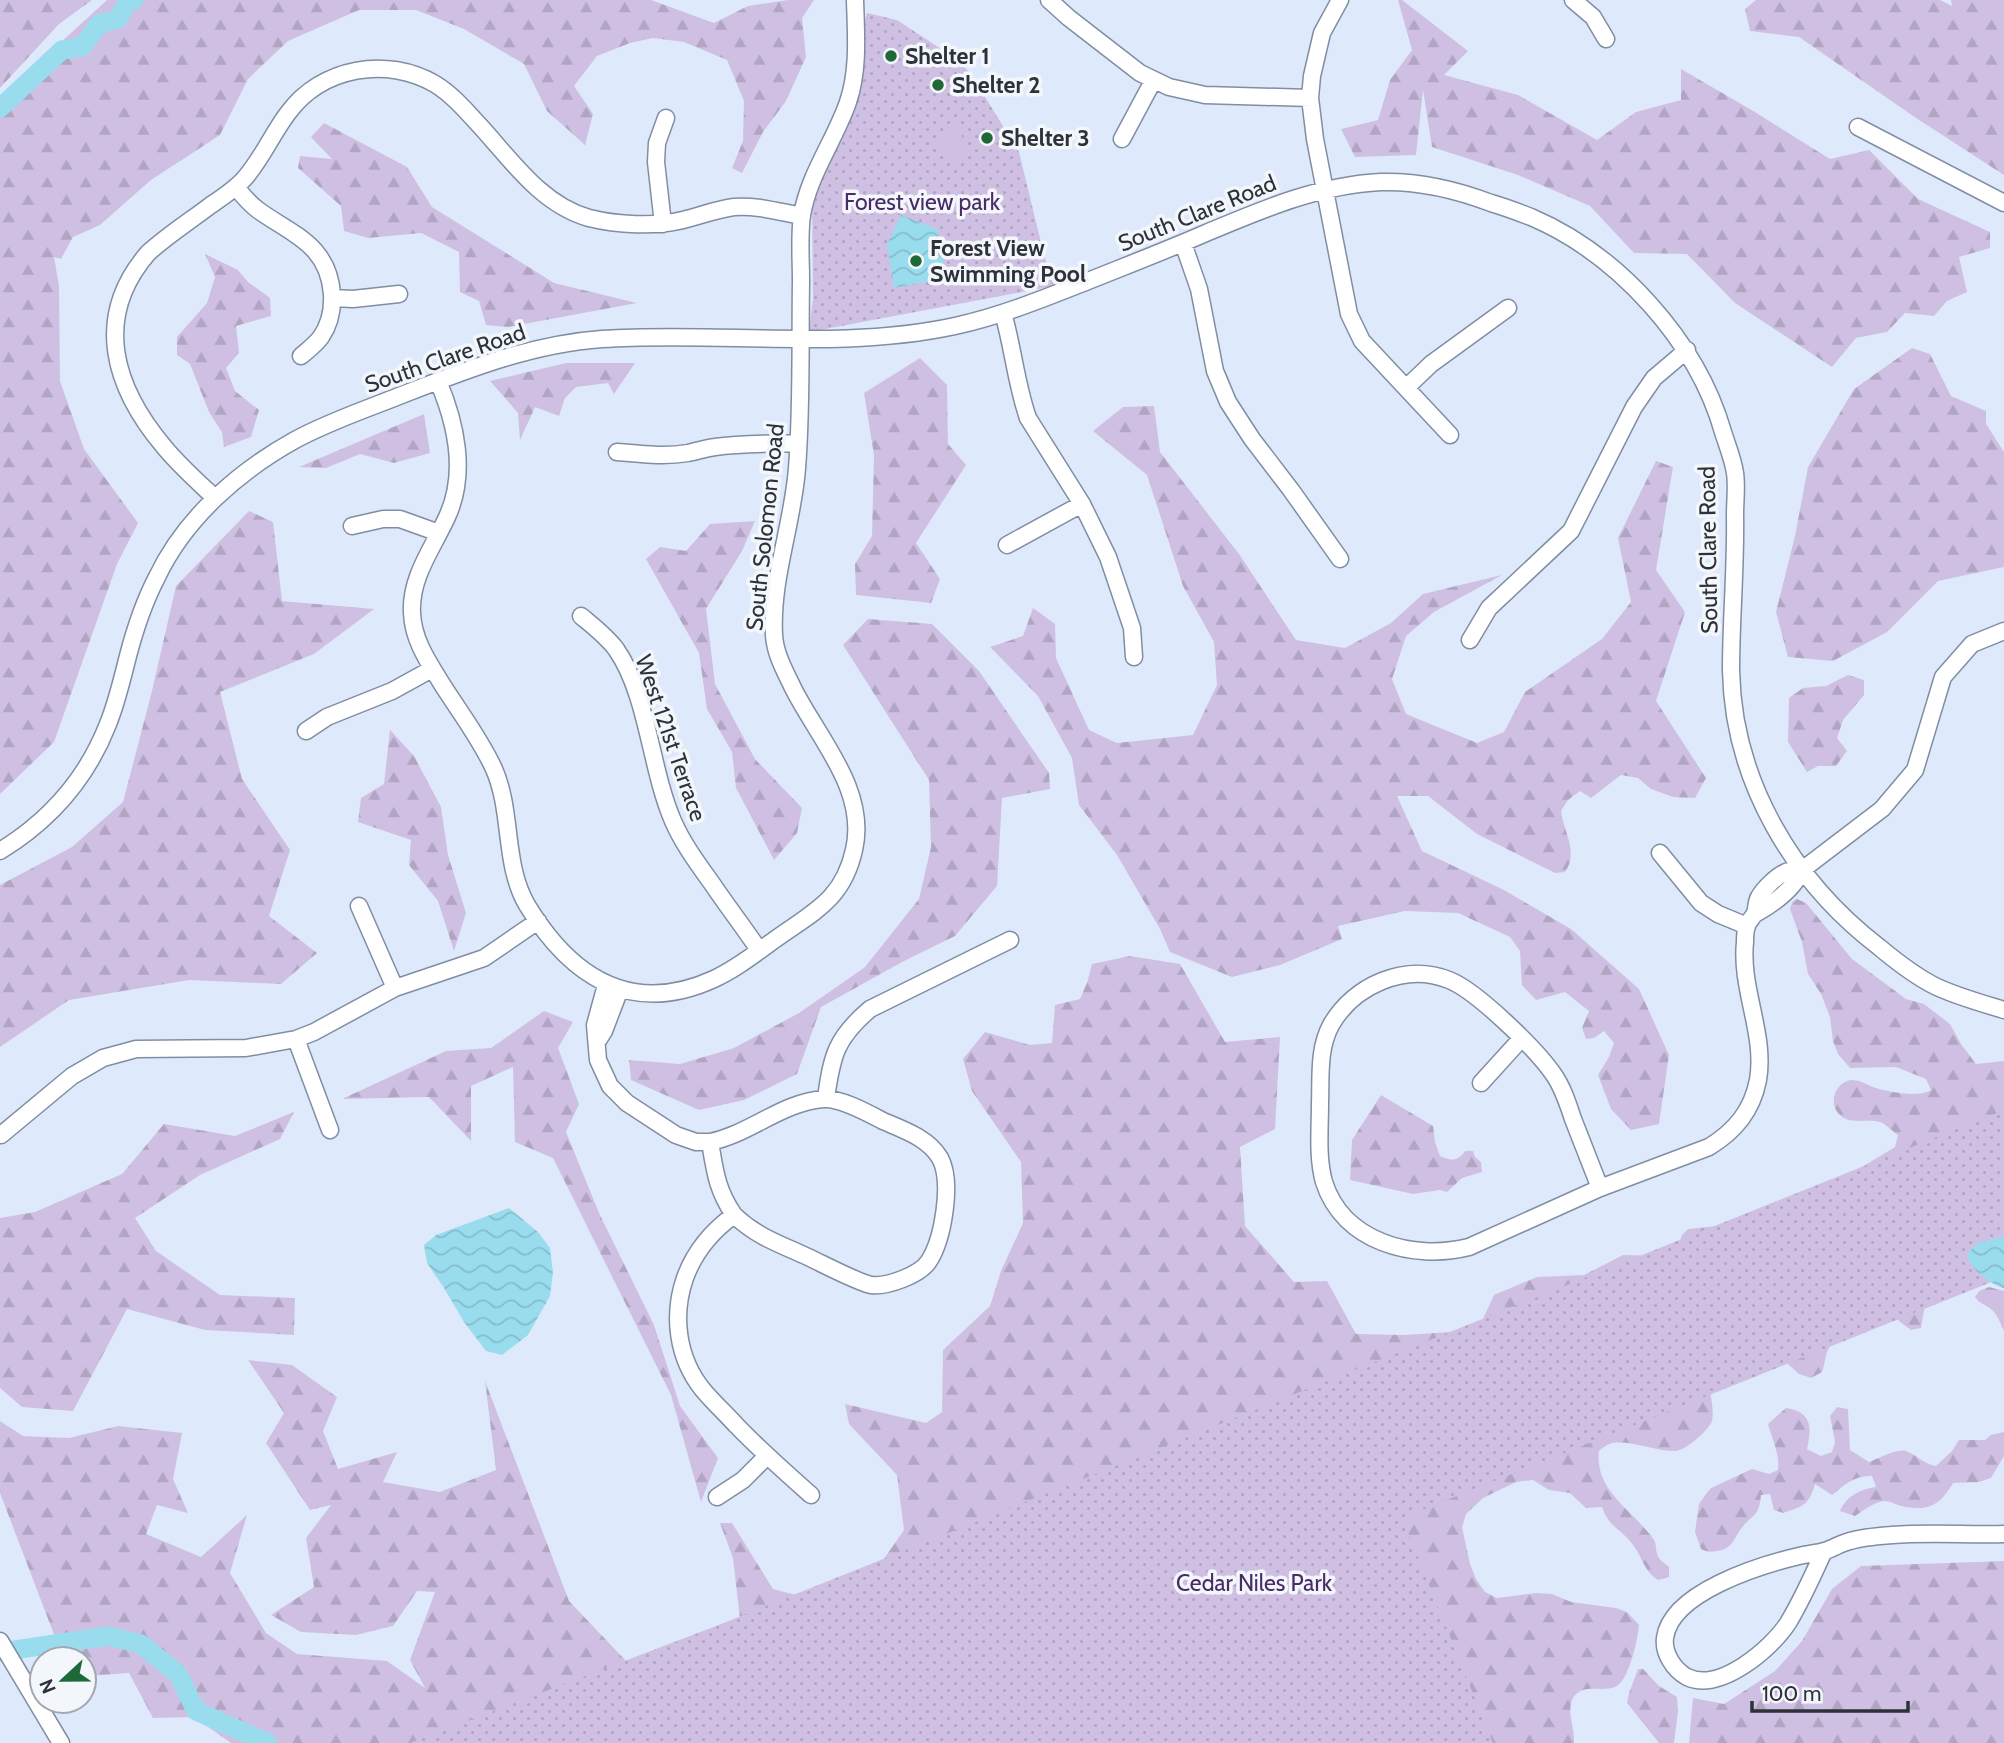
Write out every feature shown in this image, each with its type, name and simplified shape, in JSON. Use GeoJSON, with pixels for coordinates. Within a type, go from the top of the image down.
{"type":"FeatureCollection","features":[{"type":"Feature","properties":{"kind":"street","name":"South Solomon Road"},"geometry":{"type":"LineString","coordinates":[[613,987],[658,993],[693,988],[729,972],[817,910],[836,893],[848,872],[856,843],[855,808],[845,778],[782,666],[774,638],[782,550],[797,472],[802,216],[819,164],[850,96],[856,59],[855,0]]}},
{"type":"Feature","properties":{"kind":"street"},"geometry":{"type":"LineString","coordinates":[[1049,0],[1140,73],[1169,88],[1205,95],[1310,98]]}},
{"type":"Feature","properties":{"kind":"street"},"geometry":{"type":"LineString","coordinates":[[1340,0],[1322,33],[1310,98],[1313,128],[1349,314],[1362,341],[1450,435]]}},
{"type":"Feature","properties":{"kind":"street"},"geometry":{"type":"LineString","coordinates":[[1578,1],[1593,17],[1606,39]]}},
{"type":"Feature","properties":{"kind":"street"},"geometry":{"type":"LineString","coordinates":[[215,498],[164,448],[134,401],[118,365],[115,344],[119,301],[138,265],[148,253],[236,187],[254,168],[288,112],[301,98],[333,77],[350,71],[380,68],[419,76],[436,85],[456,100],[546,197],[588,218],[641,225],[663,224],[735,207],[802,216]]}},
{"type":"Feature","properties":{"kind":"street"},"geometry":{"type":"LineString","coordinates":[[1122,139],[1153,81]]}},
{"type":"Feature","properties":{"kind":"street"},"geometry":{"type":"LineString","coordinates":[[663,224],[656,162],[657,143],[666,118]]}},
{"type":"Feature","properties":{"kind":"street"},"geometry":{"type":"LineString","coordinates":[[1858,127],[2004,203]]}},
{"type":"Feature","properties":{"kind":"street","name":"South Clare Road"},"geometry":{"type":"LineString","coordinates":[[0,850],[30,831],[47,816],[89,762],[109,722],[136,628],[168,555],[215,498],[272,454],[310,433],[477,366],[527,351],[576,342],[635,338],[863,338],[912,334],[955,326],[1003,313],[1057,293],[1273,205],[1347,185],[1393,182],[1460,191],[1536,219],[1590,250],[1647,300],[1686,350],[1716,409],[1735,473],[1731,674],[1739,736],[1760,800],[1787,849],[1810,882],[1846,919],[1903,966],[1931,984],[1971,1001],[2004,1010]]}},
{"type":"Feature","properties":{"kind":"street"},"geometry":{"type":"LineString","coordinates":[[236,187],[256,208],[316,252],[331,282],[333,298],[327,326],[320,339],[301,356]]}},
{"type":"Feature","properties":{"kind":"street"},"geometry":{"type":"LineString","coordinates":[[1183,243],[1199,289],[1215,371],[1228,402],[1340,559]]}},
{"type":"Feature","properties":{"kind":"street"},"geometry":{"type":"LineString","coordinates":[[333,298],[376,298],[399,294]]}},
{"type":"Feature","properties":{"kind":"street"},"geometry":{"type":"LineString","coordinates":[[1407,387],[1431,364],[1508,308]]}},
{"type":"Feature","properties":{"kind":"street"},"geometry":{"type":"LineString","coordinates":[[1003,313],[1028,418],[1082,504],[1108,557],[1132,628],[1134,657]]}},
{"type":"Feature","properties":{"kind":"street"},"geometry":{"type":"LineString","coordinates":[[1470,640],[1489,608],[1571,531],[1634,407],[1654,378],[1686,350]]}},
{"type":"Feature","properties":{"kind":"street"},"geometry":{"type":"LineString","coordinates":[[438,381],[457,450],[458,478],[448,516],[420,570],[413,592],[414,631],[432,669],[491,762],[500,783],[516,881],[522,896],[566,956],[580,969],[613,987],[595,1025],[598,1060],[610,1086],[627,1103],[676,1135],[696,1142],[710,1142],[737,1134],[781,1110],[826,1098],[850,1105],[911,1133],[931,1146],[941,1160],[946,1179],[946,1209],[934,1251],[927,1264],[908,1277],[871,1284],[755,1233],[734,1215],[722,1197],[715,1175],[710,1142]]}},
{"type":"Feature","properties":{"kind":"street"},"geometry":{"type":"LineString","coordinates":[[617,452],[669,455],[724,446],[798,443]]}},
{"type":"Feature","properties":{"kind":"street"},"geometry":{"type":"LineString","coordinates":[[1006,545],[1082,504]]}},
{"type":"Feature","properties":{"kind":"street"},"geometry":{"type":"LineString","coordinates":[[352,526],[383,519],[400,519],[439,533]]}},
{"type":"Feature","properties":{"kind":"street","name":"West 121st Terrace"},"geometry":{"type":"LineString","coordinates":[[581,616],[602,633],[627,666],[674,824],[688,849],[760,950]]}},
{"type":"Feature","properties":{"kind":"street"},"geometry":{"type":"LineString","coordinates":[[1600,1188],[1555,1077],[1542,1059],[1465,988],[1448,979],[1429,975],[1409,974],[1391,978],[1361,992],[1330,1027],[1320,1064],[1320,1161],[1330,1196],[1348,1221],[1374,1240],[1401,1248],[1456,1250],[1481,1242],[1600,1188],[1709,1147],[1738,1125],[1747,1112],[1758,1082],[1758,1048],[1744,972],[1744,952],[1751,920],[1797,882],[1802,870],[1882,809],[1915,770],[1943,677],[1972,644],[2004,631]]}},
{"type":"Feature","properties":{"kind":"street"},"geometry":{"type":"LineString","coordinates":[[306,731],[327,716],[391,691],[432,669]]}},
{"type":"Feature","properties":{"kind":"street"},"geometry":{"type":"LineString","coordinates":[[1660,853],[1701,903],[1718,914],[1751,920]]}},
{"type":"Feature","properties":{"kind":"street"},"geometry":{"type":"LineString","coordinates":[[359,906],[395,988]]}},
{"type":"Feature","properties":{"kind":"street"},"geometry":{"type":"LineString","coordinates":[[1,1135],[72,1076],[103,1058],[136,1049],[246,1048],[296,1040],[395,988],[484,958],[538,921]]}},
{"type":"Feature","properties":{"kind":"street"},"geometry":{"type":"LineString","coordinates":[[826,1098],[831,1063],[838,1045],[851,1025],[870,1009],[1010,940]]}},
{"type":"Feature","properties":{"kind":"street"},"geometry":{"type":"LineString","coordinates":[[1481,1083],[1521,1039]]}},
{"type":"Feature","properties":{"kind":"street"},"geometry":{"type":"LineString","coordinates":[[296,1040],[330,1130]]}},
{"type":"Feature","properties":{"kind":"street"},"geometry":{"type":"LineString","coordinates":[[734,1215],[722,1224],[691,1261],[679,1295],[677,1321],[686,1359],[702,1389],[767,1456],[811,1495]]}},
{"type":"Feature","properties":{"kind":"street"},"geometry":{"type":"LineString","coordinates":[[716,1497],[743,1480],[767,1456]]}},
{"type":"Feature","properties":{"kind":"street"},"geometry":{"type":"LineString","coordinates":[[1824,1551],[1788,1623],[1772,1643],[1722,1677],[1692,1679],[1679,1672],[1664,1645],[1666,1631],[1676,1614],[1690,1600],[1712,1587],[1770,1564],[1824,1551],[1850,1541],[1893,1535],[2004,1534]]}},
{"type":"Feature","properties":{"kind":"street"},"geometry":{"type":"LineString","coordinates":[[0,1642],[61,1743]]}},
{"type":"Feature","properties":{"kind":"green space"},"geometry":{"type":"Polygon","coordinates":[[[0,0],[92,0],[59,24],[0,88],[0,0]]]}},
{"type":"Feature","properties":{"kind":"green space"},"geometry":{"type":"Polygon","coordinates":[[[107,0],[651,0],[714,23],[748,6],[788,0],[814,0],[802,18],[806,57],[786,101],[763,132],[742,173],[732,168],[743,141],[744,101],[727,60],[684,42],[653,38],[630,43],[597,56],[574,86],[593,114],[585,145],[547,111],[524,64],[464,29],[416,10],[359,10],[288,41],[248,79],[220,135],[151,180],[100,225],[73,237],[61,259],[54,257],[59,286],[60,381],[84,449],[138,523],[117,564],[54,742],[0,794],[0,112],[23,77],[107,0]]]}},
{"type":"Feature","properties":{"kind":"green space"},"geometry":{"type":"Polygon","coordinates":[[[1398,0],[1402,0],[1468,51],[1444,75],[1518,95],[1597,140],[1636,112],[1681,100],[1681,69],[1830,159],[1869,150],[1918,199],[1990,232],[1990,248],[1959,257],[1967,292],[1947,301],[1934,316],[1905,313],[1887,332],[1856,338],[1832,367],[1735,303],[1687,254],[1634,253],[1590,206],[1518,175],[1432,147],[1423,90],[1416,155],[1355,157],[1341,129],[1378,120],[1390,80],[1412,50],[1398,0]]]}},
{"type":"Feature","properties":{"kind":"green space"},"geometry":{"type":"Polygon","coordinates":[[[1756,0],[1940,0],[1952,6],[1951,0],[2004,0],[2004,175],[1799,37],[1750,31],[1745,9],[1756,0]]]}},
{"type":"Feature","properties":{"kind":"green space","name":"Forest view park"},"geometry":{"type":"Polygon","coordinates":[[[867,13],[897,20],[958,60],[971,74],[1019,152],[1054,286],[809,332],[813,298],[812,197],[867,13]]]}},
{"type":"Feature","properties":{"kind":"green space"},"geometry":{"type":"Polygon","coordinates":[[[324,123],[407,167],[432,207],[554,283],[637,303],[508,327],[486,325],[479,301],[460,292],[459,252],[421,233],[368,238],[344,231],[341,206],[298,168],[300,156],[332,159],[311,137],[324,123]]]}},
{"type":"Feature","properties":{"kind":"green space"},"geometry":{"type":"Polygon","coordinates":[[[955,126],[971,149],[953,163],[937,140],[955,126]]]}},
{"type":"Feature","properties":{"kind":"green space"},"geometry":{"type":"Polygon","coordinates":[[[205,254],[238,270],[248,282],[270,298],[271,316],[236,326],[239,353],[226,368],[235,391],[259,410],[251,437],[224,447],[222,432],[209,412],[190,364],[177,355],[177,337],[207,303],[215,277],[205,254]]]}},
{"type":"Feature","properties":{"kind":"green space"},"geometry":{"type":"Polygon","coordinates":[[[1912,348],[1930,354],[1951,396],[1986,411],[1986,424],[2004,452],[2004,567],[1938,581],[1887,632],[1833,661],[1788,657],[1776,612],[1795,536],[1808,467],[1854,389],[1912,348]]]}},
{"type":"Feature","properties":{"kind":"green space"},"geometry":{"type":"Polygon","coordinates":[[[920,358],[947,385],[948,444],[966,465],[916,543],[940,579],[931,603],[856,595],[855,564],[872,536],[874,455],[864,393],[920,358]]]}},
{"type":"Feature","properties":{"kind":"green space"},"geometry":{"type":"Polygon","coordinates":[[[566,363],[635,363],[614,394],[608,383],[576,387],[565,398],[559,416],[535,407],[520,440],[518,413],[490,381],[566,363]]]}},
{"type":"Feature","properties":{"kind":"green space"},"geometry":{"type":"Polygon","coordinates":[[[1154,406],[1160,452],[1239,554],[1296,640],[1345,648],[1391,623],[1423,594],[1502,575],[1434,612],[1406,636],[1392,679],[1406,714],[1477,743],[1504,732],[1525,692],[1602,639],[1631,602],[1618,538],[1656,461],[1673,467],[1656,570],[1685,612],[1656,701],[1706,778],[1695,798],[1673,797],[1651,789],[1638,778],[1621,775],[1591,798],[1580,791],[1568,800],[1561,811],[1571,857],[1565,872],[1555,873],[1477,834],[1428,796],[1397,796],[1422,851],[1504,890],[1571,929],[1639,989],[1669,1055],[1659,1124],[1631,1130],[1611,1109],[1598,1075],[1614,1043],[1604,1031],[1594,1038],[1586,1039],[1582,1028],[1589,1011],[1565,992],[1536,1000],[1522,985],[1520,951],[1510,937],[1458,913],[1405,911],[1338,926],[1342,939],[1280,965],[1232,977],[1170,952],[1160,929],[1117,855],[1079,805],[1072,758],[1038,696],[990,647],[1023,636],[1033,608],[1055,624],[1056,658],[1089,730],[1117,743],[1193,735],[1217,685],[1214,642],[1183,586],[1147,475],[1093,431],[1123,407],[1154,406]]]}},
{"type":"Feature","properties":{"kind":"green space"},"geometry":{"type":"Polygon","coordinates":[[[424,414],[430,453],[394,463],[360,454],[326,468],[299,467],[424,414]]]}},
{"type":"Feature","properties":{"kind":"green space"},"geometry":{"type":"Polygon","coordinates":[[[249,511],[273,522],[282,601],[374,609],[314,654],[220,692],[242,779],[290,850],[269,916],[317,953],[281,984],[189,980],[69,1000],[0,1047],[0,885],[72,847],[123,802],[176,586],[249,511]]]}},
{"type":"Feature","properties":{"kind":"green space"},"geometry":{"type":"Polygon","coordinates":[[[755,521],[742,551],[706,609],[715,684],[755,759],[802,808],[797,833],[774,860],[736,788],[732,752],[707,709],[699,653],[646,559],[660,547],[686,551],[710,524],[755,521]]]}},
{"type":"Feature","properties":{"kind":"green space"},"geometry":{"type":"Polygon","coordinates":[[[868,619],[932,624],[979,671],[1049,773],[1050,789],[1002,798],[997,886],[955,936],[821,1007],[797,1074],[744,1100],[699,1110],[631,1080],[629,1060],[680,1064],[734,1048],[799,1013],[865,967],[919,899],[931,847],[929,780],[843,645],[868,619]]]}},
{"type":"Feature","properties":{"kind":"green space"},"geometry":{"type":"Polygon","coordinates":[[[1848,675],[1864,680],[1864,695],[1843,720],[1837,738],[1847,751],[1836,766],[1818,766],[1807,772],[1788,742],[1789,698],[1803,688],[1826,686],[1848,675]]]}},
{"type":"Feature","properties":{"kind":"green space"},"geometry":{"type":"Polygon","coordinates":[[[390,730],[414,756],[441,807],[448,855],[466,913],[454,951],[438,901],[409,865],[411,840],[358,822],[361,798],[384,784],[390,730]]]}},
{"type":"Feature","properties":{"kind":"green space"},"geometry":{"type":"Polygon","coordinates":[[[1797,899],[1806,903],[1852,959],[1906,999],[1924,1004],[1950,1024],[1976,1064],[2004,1061],[2004,1228],[1926,1299],[1921,1328],[1911,1330],[1894,1315],[1849,1331],[1830,1346],[1822,1372],[1811,1378],[1799,1374],[1788,1364],[1680,1241],[1682,1235],[1688,1229],[1726,1225],[1862,1167],[1895,1147],[1898,1135],[1882,1123],[1852,1121],[1838,1113],[1834,1098],[1838,1088],[1847,1081],[1860,1081],[1879,1089],[1903,1093],[1919,1094],[1931,1090],[1926,1079],[1896,1067],[1850,1068],[1838,1054],[1833,1041],[1830,1017],[1821,994],[1808,974],[1802,942],[1790,909],[1792,902],[1797,899]]]}},
{"type":"Feature","properties":{"kind":"green space"},"geometry":{"type":"Polygon","coordinates":[[[1130,956],[1180,964],[1225,1042],[1280,1037],[1275,1129],[1240,1147],[1245,1226],[1294,1282],[1327,1281],[1356,1334],[1405,1335],[1478,1330],[1494,1295],[1537,1277],[1584,1275],[1623,1255],[1668,1256],[1704,1365],[1713,1407],[1712,1421],[1697,1439],[1676,1451],[1636,1444],[1610,1444],[1599,1451],[1599,1465],[1603,1478],[1617,1500],[1654,1540],[1657,1554],[1669,1567],[1669,1577],[1658,1580],[1649,1572],[1633,1545],[1608,1520],[1602,1507],[1586,1508],[1570,1493],[1549,1490],[1533,1480],[1516,1482],[1483,1498],[1466,1514],[1462,1527],[1470,1564],[1485,1592],[1497,1598],[1536,1593],[1552,1594],[1571,1602],[1616,1608],[1627,1612],[1639,1625],[1632,1658],[1621,1682],[1611,1688],[1581,1691],[1572,1700],[1570,1710],[1574,1743],[231,1743],[194,1717],[153,1718],[129,1673],[98,1675],[98,1645],[61,1645],[55,1637],[0,1493],[0,1421],[23,1436],[69,1438],[118,1426],[182,1433],[173,1479],[188,1513],[157,1505],[146,1534],[201,1557],[247,1515],[230,1573],[266,1633],[297,1654],[387,1661],[425,1688],[410,1660],[435,1592],[417,1591],[393,1626],[356,1635],[301,1632],[271,1615],[314,1587],[306,1538],[331,1505],[310,1510],[266,1443],[284,1413],[248,1360],[292,1365],[337,1397],[323,1431],[338,1469],[397,1452],[383,1482],[440,1492],[496,1470],[485,1381],[569,1601],[628,1663],[740,1619],[733,1558],[720,1523],[732,1523],[773,1589],[815,1600],[872,1576],[904,1530],[897,1475],[849,1424],[845,1404],[926,1423],[942,1412],[943,1350],[990,1306],[1001,1271],[1023,1223],[1021,1162],[972,1091],[963,1059],[985,1032],[1030,1045],[1052,1043],[1055,1005],[1080,999],[1092,964],[1130,956]]]}},
{"type":"Feature","properties":{"kind":"green space"},"geometry":{"type":"Polygon","coordinates":[[[544,1011],[573,1022],[558,1048],[579,1104],[566,1132],[599,1213],[654,1325],[680,1406],[718,1458],[701,1502],[671,1395],[553,1158],[515,1142],[513,1067],[471,1086],[471,1141],[429,1097],[342,1099],[446,1051],[491,1048],[544,1011]]]}},
{"type":"Feature","properties":{"kind":"green space"},"geometry":{"type":"Polygon","coordinates":[[[1381,1095],[1433,1126],[1440,1156],[1454,1160],[1465,1151],[1473,1151],[1481,1162],[1482,1172],[1462,1178],[1447,1192],[1440,1190],[1413,1194],[1350,1180],[1352,1140],[1381,1095]]]}},
{"type":"Feature","properties":{"kind":"green space","name":"Cedar Niles Park"},"geometry":{"type":"Polygon","coordinates":[[[2004,1110],[2004,1277],[1402,1518],[1493,1743],[410,1743],[716,1626],[2004,1110]]]}},
{"type":"Feature","properties":{"kind":"green space"},"geometry":{"type":"Polygon","coordinates":[[[294,1112],[280,1139],[200,1175],[135,1218],[156,1251],[220,1295],[295,1298],[294,1335],[205,1330],[127,1309],[73,1411],[22,1407],[0,1388],[0,1218],[35,1212],[122,1174],[164,1124],[235,1136],[294,1112]]]}},
{"type":"Feature","properties":{"kind":"green space"},"geometry":{"type":"Polygon","coordinates":[[[1989,1287],[2004,1291],[2004,1331],[1993,1311],[1975,1297],[1979,1291],[1989,1287]]]}},
{"type":"Feature","properties":{"kind":"green space"},"geometry":{"type":"Polygon","coordinates":[[[1837,1407],[1848,1409],[1850,1450],[1869,1462],[1902,1450],[1936,1466],[1959,1440],[1985,1440],[1991,1435],[2004,1432],[2004,1456],[1991,1478],[1979,1482],[1953,1483],[1938,1502],[1925,1507],[1910,1508],[1881,1501],[1855,1516],[1840,1511],[1846,1501],[1855,1494],[1876,1487],[1872,1476],[1855,1479],[1832,1495],[1815,1484],[1805,1504],[1783,1513],[1774,1510],[1770,1494],[1761,1495],[1757,1512],[1730,1546],[1715,1551],[1701,1549],[1695,1532],[1699,1504],[1711,1488],[1752,1469],[1769,1474],[1778,1470],[1777,1452],[1768,1424],[1786,1408],[1801,1413],[1809,1427],[1807,1449],[1821,1456],[1832,1452],[1835,1442],[1830,1416],[1837,1407]]]}},
{"type":"Feature","properties":{"kind":"green space"},"geometry":{"type":"Polygon","coordinates":[[[2004,1561],[2004,1743],[1689,1743],[1693,1698],[1724,1704],[1775,1671],[1802,1641],[1832,1589],[1861,1566],[2004,1561]]]}},
{"type":"Feature","properties":{"kind":"green space"},"geometry":{"type":"Polygon","coordinates":[[[1638,1669],[1643,1669],[1659,1686],[1677,1697],[1674,1743],[1659,1743],[1627,1703],[1638,1669]]]}},
{"type":"Feature","properties":{"kind":"water","name":"Forest View Swimming Pool"},"geometry":{"type":"Polygon","coordinates":[[[901,215],[937,229],[947,278],[894,288],[887,244],[901,215]]]}},
{"type":"Feature","properties":{"kind":"water"},"geometry":{"type":"Polygon","coordinates":[[[509,1208],[538,1232],[550,1248],[553,1273],[550,1296],[528,1335],[502,1355],[486,1351],[464,1322],[427,1263],[424,1245],[436,1235],[509,1208]]]}},
{"type":"Feature","properties":{"kind":"water"},"geometry":{"type":"Polygon","coordinates":[[[2004,1236],[2003,1288],[1982,1276],[1967,1256],[1978,1244],[2004,1236]]]}},
{"type":"Feature","properties":{"kind":"waterway"},"geometry":{"type":"LineString","coordinates":[[0,108],[62,50],[82,47],[99,24],[118,19],[128,2],[134,0]]}},
{"type":"Feature","properties":{"kind":"waterway"},"geometry":{"type":"LineString","coordinates":[[0,1652],[108,1636],[141,1644],[178,1674],[196,1711],[268,1743]]}},
{"type":"Feature","properties":{"kind":"place","name":"Shelter 1"},"geometry":{"type":"Point","coordinates":[891,56]}},
{"type":"Feature","properties":{"kind":"place","name":"Shelter 2"},"geometry":{"type":"Point","coordinates":[938,85]}},
{"type":"Feature","properties":{"kind":"place","name":"Shelter 3"},"geometry":{"type":"Point","coordinates":[987,138]}},
{"type":"Feature","properties":{"kind":"place","name":"Forest View Swimming Pool"},"geometry":{"type":"Point","coordinates":[916,261]}}]}
